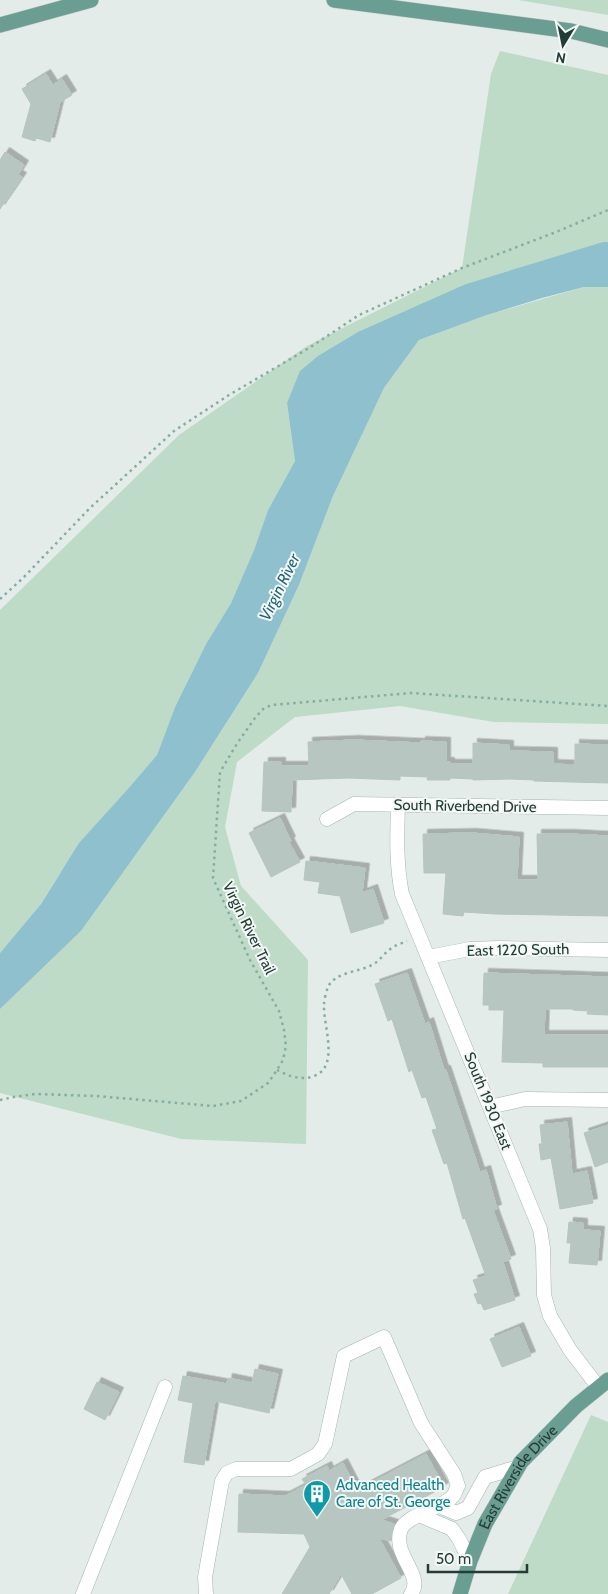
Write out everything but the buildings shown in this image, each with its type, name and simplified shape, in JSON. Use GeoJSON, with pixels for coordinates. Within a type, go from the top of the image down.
{"type":"FeatureCollection","features":[{"type":"Feature","properties":{"kind":"main road"},"geometry":{"type":"LineString","coordinates":[[0,25],[91,0]]}},
{"type":"Feature","properties":{"kind":"main road"},"geometry":{"type":"LineString","coordinates":[[334,0],[571,31],[608,40]]}},
{"type":"Feature","properties":{"kind":"main road","name":"East Riverside Drive"},"geometry":{"type":"LineString","coordinates":[[460,1594],[470,1561],[485,1524],[521,1462],[576,1406],[603,1384]]}},
{"type":"Feature","properties":{"kind":"street","name":"South Riverbend Drive"},"geometry":{"type":"LineString","coordinates":[[327,819],[354,804],[608,808]]}},
{"type":"Feature","properties":{"kind":"street","name":"South 1930 East"},"geometry":{"type":"LineString","coordinates":[[398,805],[397,858],[402,894],[540,1229],[543,1248],[544,1295],[550,1316],[570,1350],[603,1384]]}},
{"type":"Feature","properties":{"kind":"street","name":"East 1220 South"},"geometry":{"type":"LineString","coordinates":[[428,957],[470,949],[608,950]]}},
{"type":"Feature","properties":{"kind":"street"},"geometry":{"type":"LineString","coordinates":[[490,1107],[525,1099],[608,1100]]}},
{"type":"Feature","properties":{"kind":"street"},"geometry":{"type":"LineString","coordinates":[[206,1594],[205,1577],[222,1481],[227,1472],[236,1469],[291,1469],[318,1454],[325,1444],[344,1356],[384,1337],[421,1423],[454,1474],[458,1486],[452,1497],[407,1521],[402,1529],[399,1547],[414,1578],[414,1590],[411,1594]]}},
{"type":"Feature","properties":{"kind":"street"},"geometry":{"type":"LineString","coordinates":[[83,1594],[165,1387]]}},
{"type":"Feature","properties":{"kind":"street"},"geometry":{"type":"LineString","coordinates":[[437,1505],[456,1513],[468,1508],[485,1476],[518,1467]]}},
{"type":"Feature","properties":{"kind":"street"},"geometry":{"type":"LineString","coordinates":[[419,1515],[452,1529],[470,1561]]}},
{"type":"Feature","properties":{"kind":"path"},"geometry":{"type":"LineString","coordinates":[[0,599],[23,578],[90,508],[174,431],[229,395],[309,348],[359,315],[462,268],[608,210]]}},
{"type":"Feature","properties":{"kind":"path","name":"Virgin River Trail"},"geometry":{"type":"LineString","coordinates":[[0,1100],[43,1095],[96,1096],[213,1106],[241,1101],[268,1083],[277,1070],[283,1060],[286,1046],[279,1011],[250,960],[213,878],[220,772],[238,742],[264,708],[272,705],[411,693],[608,706]]}},
{"type":"Feature","properties":{"kind":"path"},"geometry":{"type":"LineString","coordinates":[[277,1070],[288,1076],[300,1078],[312,1077],[321,1073],[326,1066],[328,1058],[328,1034],[324,1005],[329,985],[339,977],[373,965],[393,947],[410,940]]}},
{"type":"Feature","properties":{"kind":"green space"},"geometry":{"type":"Polygon","coordinates":[[[518,0],[608,0],[608,15],[518,0]]]}},
{"type":"Feature","properties":{"kind":"green space"},"geometry":{"type":"Polygon","coordinates":[[[500,51],[608,75],[608,242],[466,284],[287,403],[295,461],[268,510],[254,550],[231,603],[206,644],[175,707],[157,755],[60,873],[41,904],[0,953],[0,610],[179,435],[307,346],[462,268],[491,74],[500,51]]]}},
{"type":"Feature","properties":{"kind":"green space"},"geometry":{"type":"Polygon","coordinates":[[[584,287],[608,287],[608,724],[494,722],[400,706],[295,717],[237,762],[225,827],[241,886],[308,960],[306,1144],[181,1139],[0,1093],[0,1009],[81,931],[195,772],[258,673],[299,585],[333,496],[384,388],[419,340],[484,316],[584,287]]]}},
{"type":"Feature","properties":{"kind":"green space"},"geometry":{"type":"Polygon","coordinates":[[[591,1415],[608,1422],[608,1594],[508,1594],[591,1415]]]}},
{"type":"Feature","properties":{"kind":"water","name":"Virgin River"},"geometry":{"type":"Polygon","coordinates":[[[608,242],[608,287],[584,287],[542,298],[484,316],[419,340],[384,388],[333,496],[299,585],[258,673],[195,772],[81,931],[0,1009],[0,953],[41,904],[79,843],[157,755],[175,707],[206,644],[231,603],[254,550],[268,510],[295,461],[287,403],[300,371],[318,356],[358,332],[466,284],[608,242]]]}},
{"type":"Feature","properties":{"kind":"place","name":"Advanced Health Care of St. George"},"geometry":{"type":"Point","coordinates":[317,1518]}}]}
